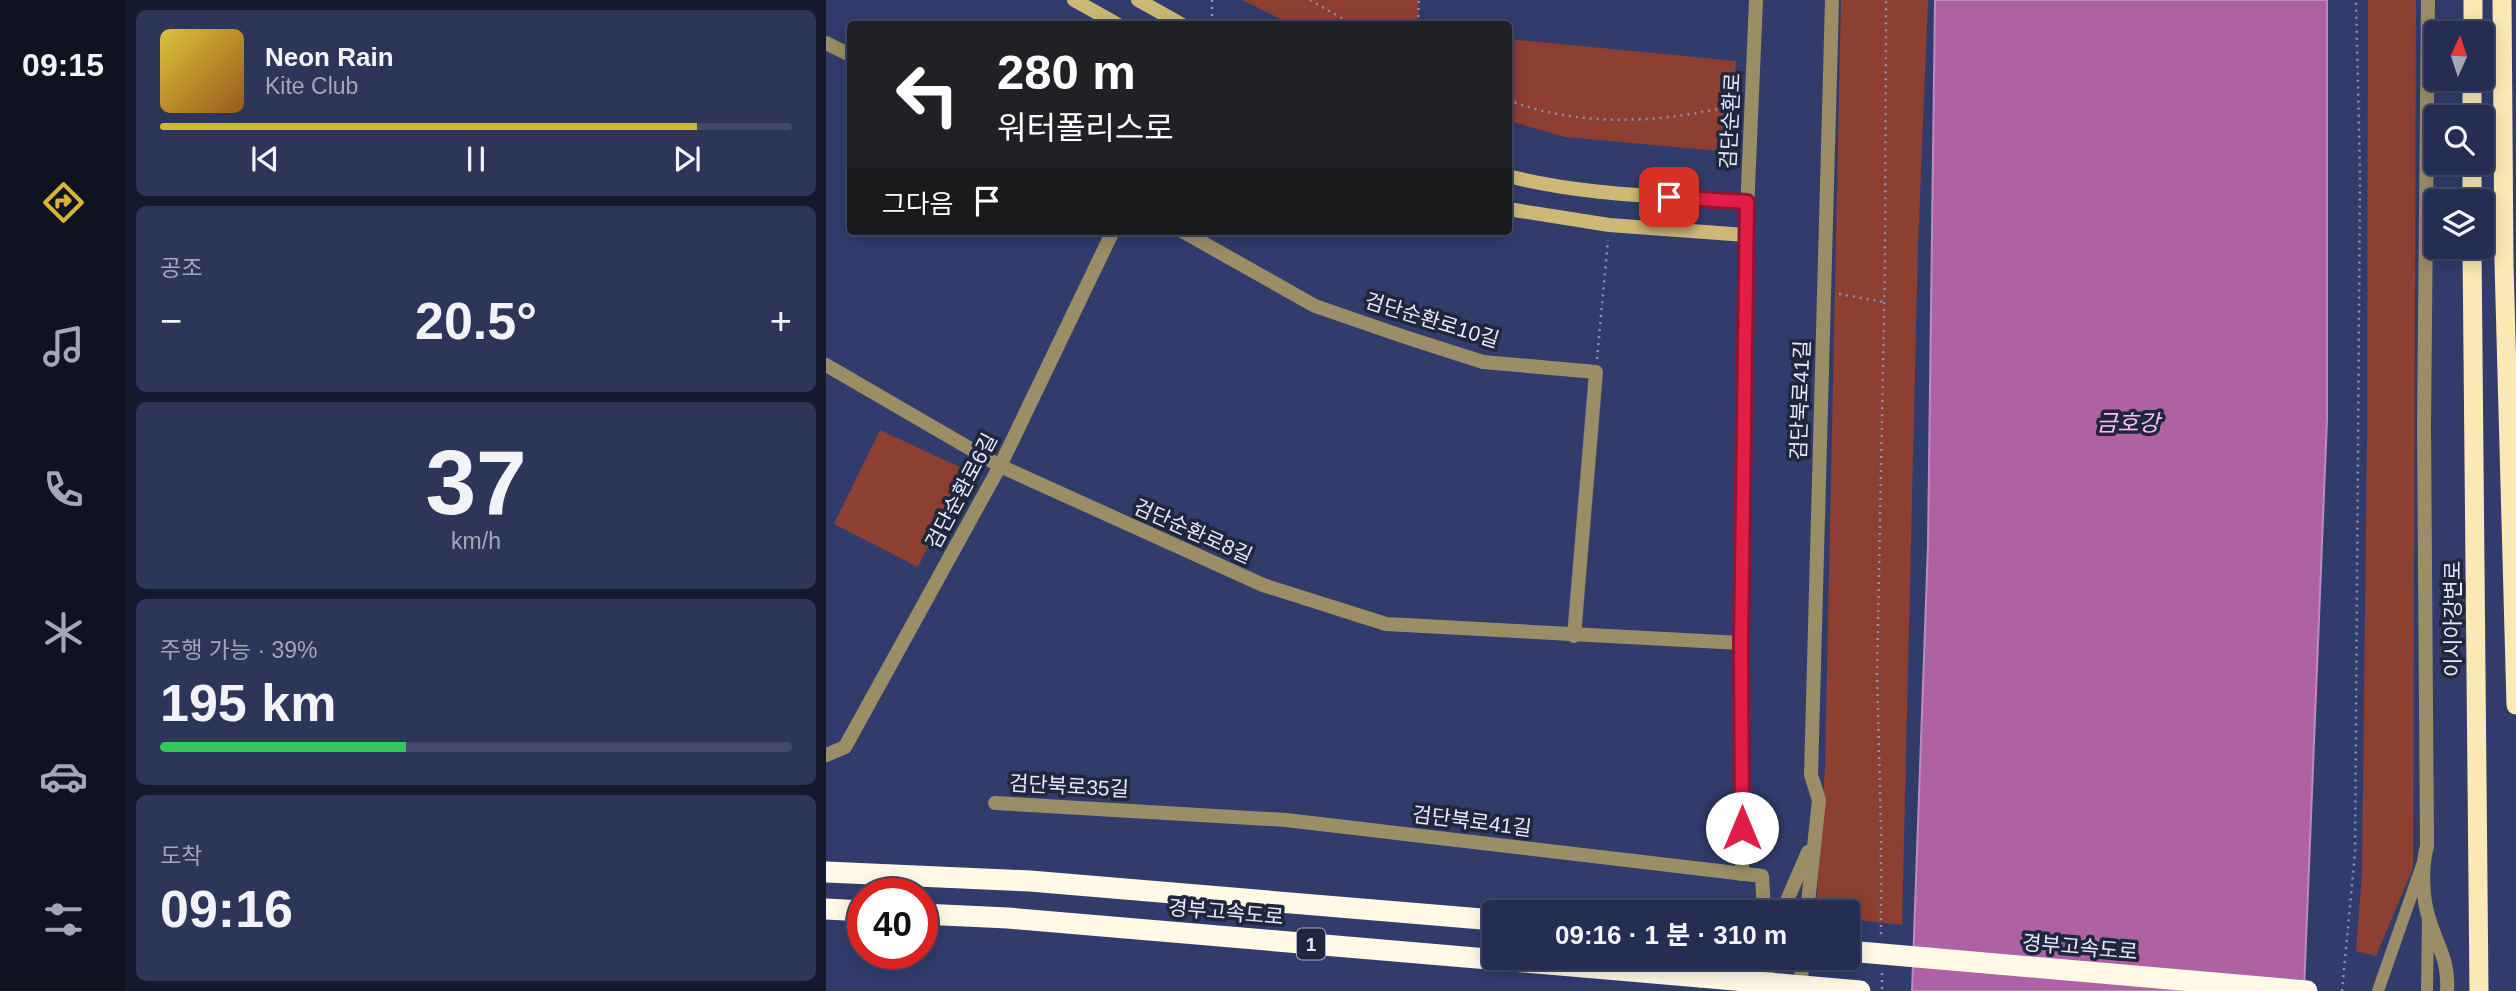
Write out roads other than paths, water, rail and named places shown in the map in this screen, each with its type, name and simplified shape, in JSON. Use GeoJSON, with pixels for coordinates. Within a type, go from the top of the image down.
{"type":"FeatureCollection","features":[{"type":"Feature","properties":{"kind":"highway"},"geometry":{"type":"LineString","coordinates":[[2473,0],[2473,21]]}},
{"type":"Feature","properties":{"kind":"highway"},"geometry":{"type":"LineString","coordinates":[[2502,0],[2502,103],[2510,263],[2508,406],[2516,705]]}},
{"type":"Feature","properties":{"kind":"highway"},"geometry":{"type":"LineString","coordinates":[[2502,103],[2509,127],[2511,219],[2516,227]]}},
{"type":"Feature","properties":{"kind":"highway","name":"이시아강변로"},"geometry":{"type":"LineString","coordinates":[[2473,259],[2471,287],[2479,991]]}},
{"type":"Feature","properties":{"kind":"highway"},"geometry":{"type":"LineString","coordinates":[[2493,259],[2510,263]]}},
{"type":"Feature","properties":{"kind":"highway"},"geometry":{"type":"LineString","coordinates":[[2471,287],[2483,272],[2492,266],[2510,263]]}},
{"type":"Feature","properties":{"kind":"highway"},"geometry":{"type":"LineString","coordinates":[[2508,406],[2513,388],[2512,312],[2516,305]]}},
{"type":"Feature","properties":{"kind":"highway","name":"경부고속도로"},"geometry":{"type":"LineString","coordinates":[[826,872],[1030,881],[1482,919]]}},
{"type":"Feature","properties":{"kind":"highway"},"geometry":{"type":"LineString","coordinates":[[826,909],[847,910]]}},
{"type":"Feature","properties":{"kind":"highway","name":"경부고속도로"},"geometry":{"type":"LineString","coordinates":[[938,915],[1008,918],[1860,991]]}},
{"type":"Feature","properties":{"kind":"highway","name":"경부고속도로"},"geometry":{"type":"LineString","coordinates":[[1860,952],[2307,991]]}},
{"type":"Feature","properties":{"kind":"main road"},"geometry":{"type":"LineString","coordinates":[[1074,0],[1112,21]]}},
{"type":"Feature","properties":{"kind":"main road"},"geometry":{"type":"LineString","coordinates":[[1138,0],[1176,21]]}},
{"type":"Feature","properties":{"kind":"main road"},"geometry":{"type":"LineString","coordinates":[[1512,177],[1595,191],[1747,202]]}},
{"type":"Feature","properties":{"kind":"main road"},"geometry":{"type":"LineString","coordinates":[[1512,210],[1609,225],[1745,235]]}},
{"type":"Feature","properties":{"kind":"street","name":"검단순환로"},"geometry":{"type":"LineString","coordinates":[[1742,874],[1745,235],[1756,0]]}},
{"type":"Feature","properties":{"kind":"street","name":"검단북로41길"},"geometry":{"type":"LineString","coordinates":[[1813,841],[1819,800],[1811,775],[1832,0]]}},
{"type":"Feature","properties":{"kind":"street"},"geometry":{"type":"LineString","coordinates":[[2378,991],[2427,846],[2424,427],[2428,0]]}},
{"type":"Feature","properties":{"kind":"street"},"geometry":{"type":"LineString","coordinates":[[826,43],[847,54]]}},
{"type":"Feature","properties":{"kind":"street","name":"검단순환로6길"},"geometry":{"type":"LineString","coordinates":[[826,755],[845,747],[1000,466],[1111,235]]}},
{"type":"Feature","properties":{"kind":"street","name":"검단순환로10길"},"geometry":{"type":"LineString","coordinates":[[1189,235],[1315,306],[1405,337],[1483,362],[1596,372],[1574,636]]}},
{"type":"Feature","properties":{"kind":"street","name":"검단순환로8길"},"geometry":{"type":"LineString","coordinates":[[826,365],[1000,466],[1263,586],[1386,624],[1741,643]]}},
{"type":"Feature","properties":{"kind":"street","name":"검단북로35길"},"geometry":{"type":"LineString","coordinates":[[995,803],[1141,811]]}},
{"type":"Feature","properties":{"kind":"street","name":"검단북로41길"},"geometry":{"type":"LineString","coordinates":[[1141,811],[1286,820],[1742,874]]}},
{"type":"Feature","properties":{"kind":"street"},"geometry":{"type":"LineString","coordinates":[[1787,900],[1813,841]]}},
{"type":"Feature","properties":{"kind":"street"},"geometry":{"type":"LineString","coordinates":[[1808,900],[1813,841]]}},
{"type":"Feature","properties":{"kind":"street"},"geometry":{"type":"LineString","coordinates":[[2422,864],[2428,918],[2427,991]]}},
{"type":"Feature","properties":{"kind":"street"},"geometry":{"type":"LineString","coordinates":[[1742,874],[1762,876],[1763,900]]}},
{"type":"Feature","properties":{"kind":"street"},"geometry":{"type":"LineString","coordinates":[[2428,918],[2448,970],[2447,991]]}},
{"type":"Feature","properties":{"kind":"street"},"geometry":{"type":"LineString","coordinates":[[1767,970],[1768,991]]}},
{"type":"Feature","properties":{"kind":"street"},"geometry":{"type":"LineString","coordinates":[[1800,991],[1802,970]]}},
{"type":"Feature","properties":{"kind":"water","name":"금호강"},"geometry":{"type":"Polygon","coordinates":[[[1935,0],[2327,0],[2327,419],[2304,991],[1912,991],[1928,545],[1935,0]]]}}]}
